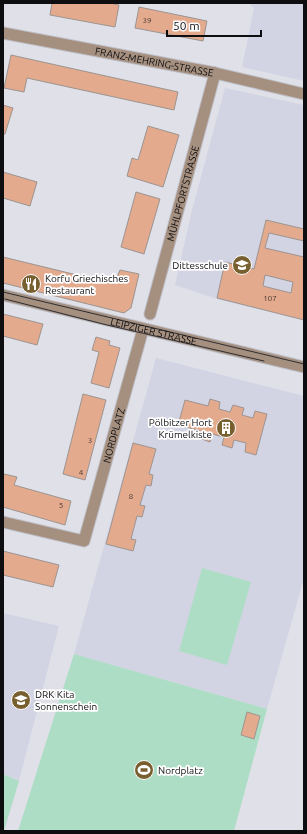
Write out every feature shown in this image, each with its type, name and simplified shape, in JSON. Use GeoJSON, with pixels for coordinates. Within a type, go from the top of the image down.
{"type":"FeatureCollection","features":[{"type":"Feature","properties":{"kind":"street","name":"FRANZ-MEHRING-STRASSE"},"geometry":{"type":"LineString","coordinates":[[3,33],[215,73],[304,94]]}},
{"type":"Feature","properties":{"kind":"street","name":"MÜHLPFORTSTRASSE"},"geometry":{"type":"LineString","coordinates":[[150,314],[215,73]]}},
{"type":"Feature","properties":{"kind":"street","name":"LEIPZIGER STRASSE"},"geometry":{"type":"LineString","coordinates":[[3,295],[304,367]]}},
{"type":"Feature","properties":{"kind":"street","name":"NORDPLATZ"},"geometry":{"type":"LineString","coordinates":[[3,522],[84,541],[143,329]]}},
{"type":"Feature","properties":{"kind":"shaded area"},"geometry":{"type":"Polygon","coordinates":[[[249,3],[304,3],[304,81],[242,67],[254,8],[249,3]]]}},
{"type":"Feature","properties":{"kind":"shaded area"},"geometry":{"type":"Polygon","coordinates":[[[225,88],[304,105],[304,320],[217,299],[175,285],[192,210],[225,88]]]}},
{"type":"Feature","properties":{"kind":"shaded area"},"geometry":{"type":"Polygon","coordinates":[[[156,358],[304,396],[304,578],[267,709],[74,654],[156,358]]]}},
{"type":"Feature","properties":{"kind":"shaded area","name":"DRK Kita Sonnenschein"},"geometry":{"type":"Polygon","coordinates":[[[3,613],[59,626],[19,781],[3,774],[3,613]]]}},
{"type":"Feature","properties":{"kind":"green space"},"geometry":{"type":"Polygon","coordinates":[[[202,568],[251,582],[227,665],[179,651],[202,568]]]}},
{"type":"Feature","properties":{"kind":"green space","name":"Nordplatz"},"geometry":{"type":"Polygon","coordinates":[[[74,654],[267,709],[234,831],[18,831],[74,654]]]}},
{"type":"Feature","properties":{"kind":"green space"},"geometry":{"type":"Polygon","coordinates":[[[3,774],[19,781],[4,831],[3,831],[3,774]]]}},
{"type":"Feature","properties":{"kind":"building"},"geometry":{"type":"Polygon","coordinates":[[[52,3],[110,3],[119,5],[115,27],[50,15],[52,3]]]}},
{"type":"Feature","properties":{"kind":"building"},"geometry":{"type":"Polygon","coordinates":[[[139,7],[207,21],[203,41],[135,28],[139,7]]]}},
{"type":"Feature","properties":{"kind":"building"},"geometry":{"type":"Polygon","coordinates":[[[11,55],[178,92],[174,110],[27,78],[24,92],[4,88],[11,55]]]}},
{"type":"Feature","properties":{"kind":"building"},"geometry":{"type":"Polygon","coordinates":[[[3,105],[13,108],[5,134],[3,134],[3,105]]]}},
{"type":"Feature","properties":{"kind":"building"},"geometry":{"type":"Polygon","coordinates":[[[148,126],[179,135],[163,187],[127,176],[132,158],[138,160],[148,126]]]}},
{"type":"Feature","properties":{"kind":"building"},"geometry":{"type":"Polygon","coordinates":[[[3,172],[37,182],[30,206],[3,198],[3,172]]]}},
{"type":"Feature","properties":{"kind":"building"},"geometry":{"type":"Polygon","coordinates":[[[136,192],[160,199],[144,254],[121,247],[136,192]]]}},
{"type":"Feature","properties":{"kind":"building"},"geometry":{"type":"Polygon","coordinates":[[[266,220],[304,229],[304,241],[269,233],[265,248],[304,257],[304,320],[217,298],[225,262],[254,269],[266,220]],[[265,275],[263,286],[291,293],[293,282],[265,275]]]}},
{"type":"Feature","properties":{"kind":"building"},"geometry":{"type":"Polygon","coordinates":[[[3,257],[114,284],[120,270],[139,274],[131,308],[124,313],[3,283],[3,257]]]}},
{"type":"Feature","properties":{"kind":"building"},"geometry":{"type":"Polygon","coordinates":[[[3,314],[43,324],[37,345],[3,336],[3,314]]]}},
{"type":"Feature","properties":{"kind":"building"},"geometry":{"type":"Polygon","coordinates":[[[96,337],[110,341],[109,345],[120,348],[109,388],[91,383],[99,352],[92,350],[96,337]]]}},
{"type":"Feature","properties":{"kind":"building"},"geometry":{"type":"Polygon","coordinates":[[[83,394],[106,400],[85,480],[63,474],[83,394]]]}},
{"type":"Feature","properties":{"kind":"building","name":"Pölbitzer Hort Krümelkiste"},"geometry":{"type":"Polygon","coordinates":[[[210,399],[220,402],[219,409],[230,412],[233,405],[244,408],[242,415],[253,418],[255,411],[267,414],[256,455],[245,452],[246,443],[234,440],[232,448],[222,445],[224,437],[212,434],[210,442],[199,438],[201,431],[178,425],[185,400],[208,406],[210,399]]]}},
{"type":"Feature","properties":{"kind":"building"},"geometry":{"type":"Polygon","coordinates":[[[133,443],[156,449],[149,474],[153,475],[151,486],[146,485],[140,505],[145,506],[142,517],[137,516],[131,539],[136,540],[133,551],[106,544],[133,443]]]}},
{"type":"Feature","properties":{"kind":"building"},"geometry":{"type":"Polygon","coordinates":[[[4,474],[17,477],[14,485],[71,501],[65,525],[3,507],[4,474]]]}},
{"type":"Feature","properties":{"kind":"building"},"geometry":{"type":"Polygon","coordinates":[[[3,551],[59,565],[53,587],[3,575],[3,551]]]}},
{"type":"Feature","properties":{"kind":"building"},"geometry":{"type":"Polygon","coordinates":[[[247,712],[260,716],[254,739],[241,735],[247,712]]]}},
{"type":"Feature","properties":{"kind":"tram line"},"geometry":{"type":"LineString","coordinates":[[3,292],[304,364]]}},
{"type":"Feature","properties":{"kind":"tram line"},"geometry":{"type":"LineString","coordinates":[[5,299],[107,325],[264,361]]}},
{"type":"Feature","properties":{"kind":"place","name":"Dittesschule"},"geometry":{"type":"Point","coordinates":[242,265]}},
{"type":"Feature","properties":{"kind":"place","name":"Korfu Griechisches Restaurant"},"geometry":{"type":"Point","coordinates":[31,284]}},
{"type":"Feature","properties":{"kind":"place","name":"Pölbitzer Hort Krümelkiste"},"geometry":{"type":"Point","coordinates":[226,428]}},
{"type":"Feature","properties":{"kind":"place","name":"DRK Kita Sonnenschein"},"geometry":{"type":"Point","coordinates":[21,700]}},
{"type":"Feature","properties":{"kind":"place","name":"Nordplatz"},"geometry":{"type":"Point","coordinates":[144,770]}}]}
